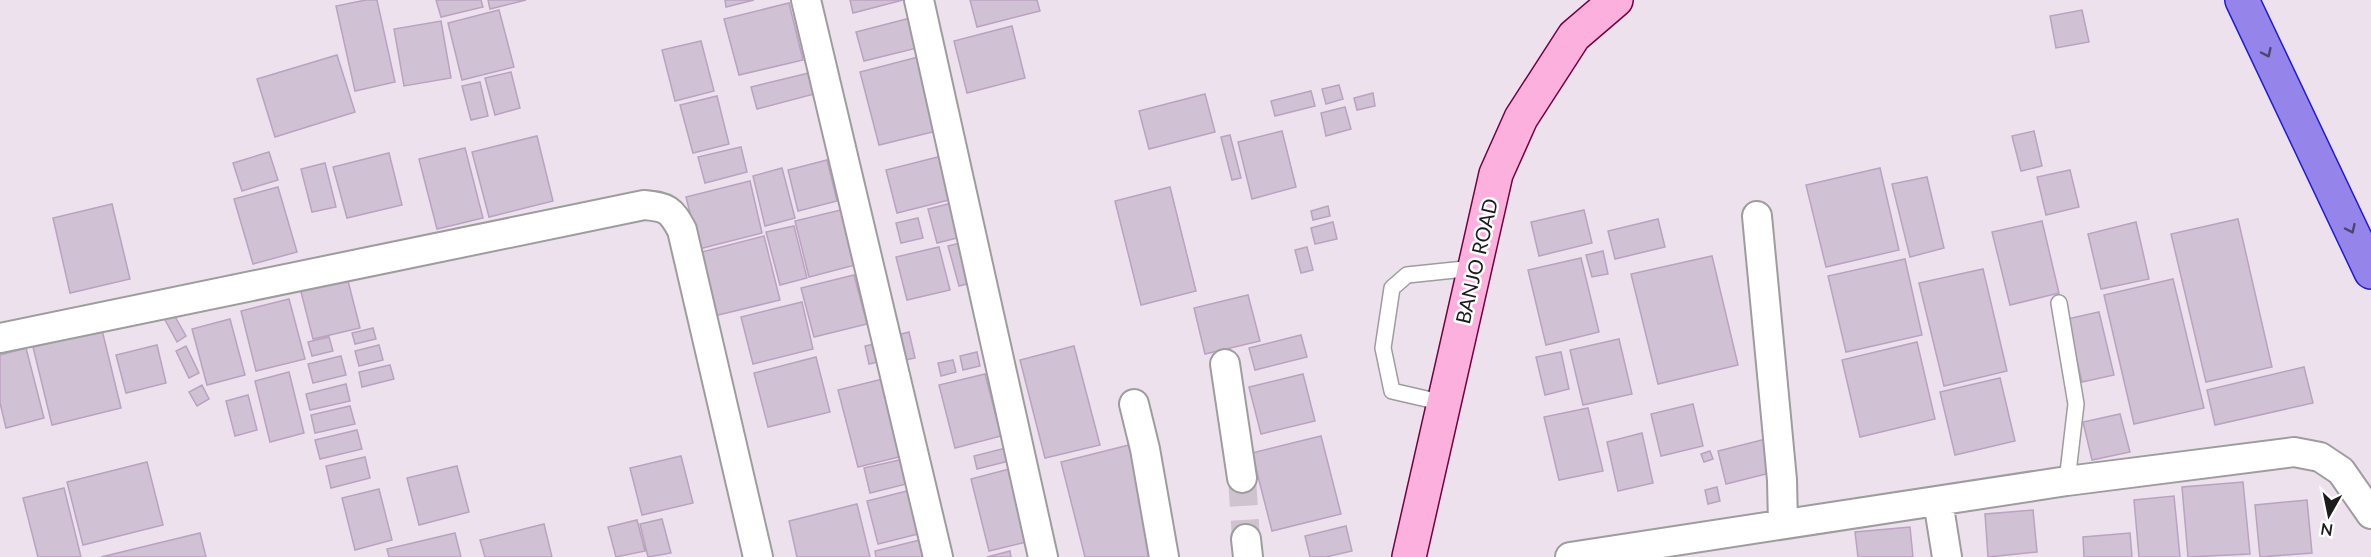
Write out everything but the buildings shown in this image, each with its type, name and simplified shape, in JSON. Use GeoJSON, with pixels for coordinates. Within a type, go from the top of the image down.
{"type":"FeatureCollection","features":[{"type":"Feature","properties":{"kind":"highway"},"geometry":{"type":"LineString","coordinates":[[2242,0],[2371,272]]}},
{"type":"Feature","properties":{"kind":"street"},"geometry":{"type":"LineString","coordinates":[[806,0],[938,557]]}},
{"type":"Feature","properties":{"kind":"street"},"geometry":{"type":"LineString","coordinates":[[919,0],[1043,557]]}},
{"type":"Feature","properties":{"kind":"street","name":"BANJO ROAD"},"geometry":{"type":"LineString","coordinates":[[1409,557],[1496,174],[1521,118],[1574,36],[1616,0]]}},
{"type":"Feature","properties":{"kind":"street"},"geometry":{"type":"LineString","coordinates":[[0,338],[644,205],[662,207],[673,213],[682,230],[758,557]]}},
{"type":"Feature","properties":{"kind":"street"},"geometry":{"type":"LineString","coordinates":[[1757,216],[1782,480],[1783,524]]}},
{"type":"Feature","properties":{"kind":"street"},"geometry":{"type":"LineString","coordinates":[[1225,364],[1242,478]]}},
{"type":"Feature","properties":{"kind":"street"},"geometry":{"type":"LineString","coordinates":[[1134,404],[1145,449],[1164,557]]}},
{"type":"Feature","properties":{"kind":"street"},"geometry":{"type":"LineString","coordinates":[[1570,557],[2067,481],[2294,452],[2320,457],[2341,471],[2371,514]]}},
{"type":"Feature","properties":{"kind":"street"},"geometry":{"type":"LineString","coordinates":[[1938,501],[1947,557]]}},
{"type":"Feature","properties":{"kind":"lane"},"geometry":{"type":"LineString","coordinates":[[1444,403],[1392,391],[1383,348],[1392,288],[1407,275],[1474,268]]}},
{"type":"Feature","properties":{"kind":"lane"},"geometry":{"type":"LineString","coordinates":[[2059,303],[2076,404],[2067,481]]}},
{"type":"Feature","properties":{"kind":"tunnel"},"geometry":{"type":"LineString","coordinates":[[1242,478],[1246,539]]}}]}
